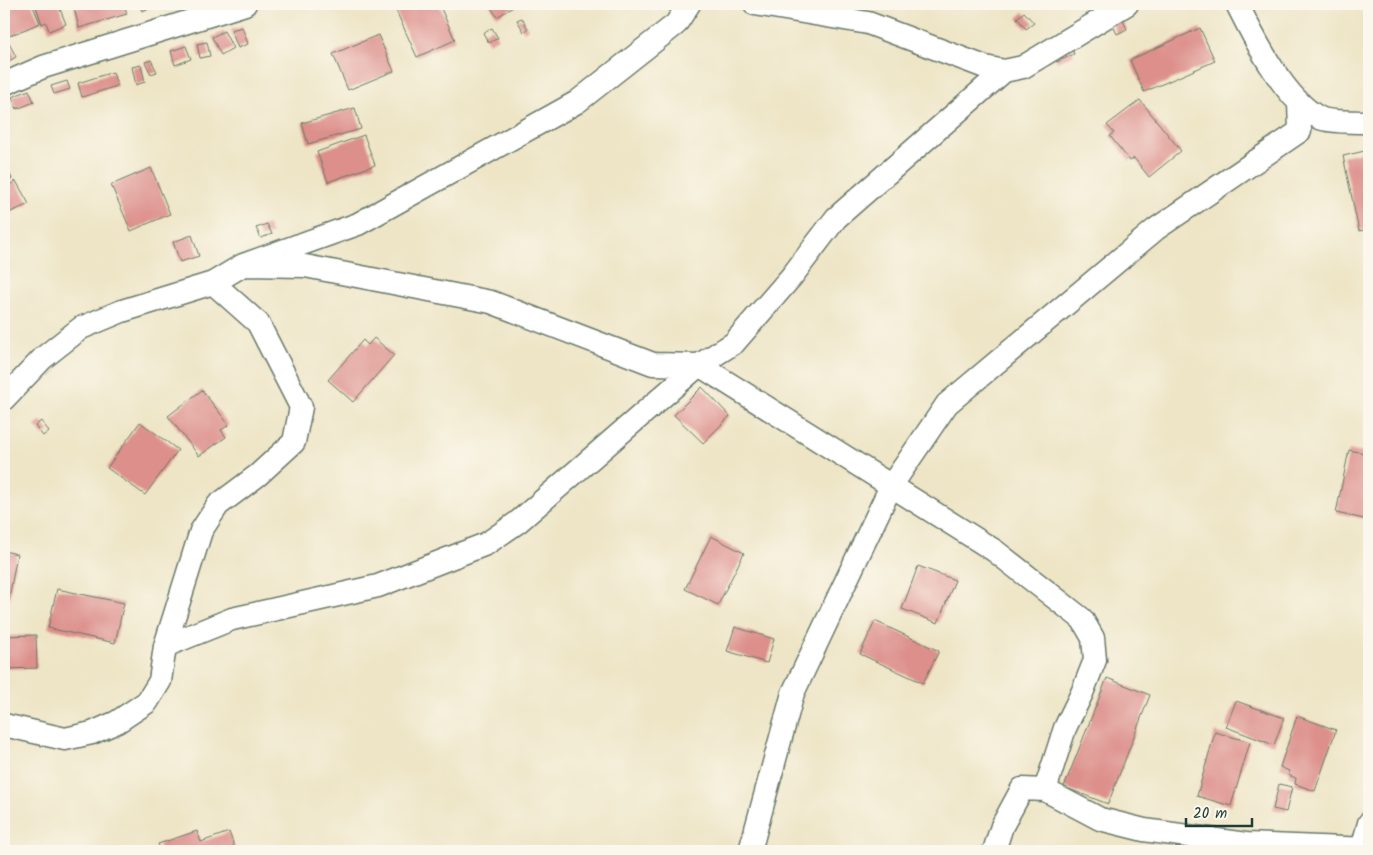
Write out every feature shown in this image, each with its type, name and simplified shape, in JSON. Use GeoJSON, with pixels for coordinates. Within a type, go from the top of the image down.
{"type":"FeatureCollection","features":[{"type":"Feature","properties":{"kind":"street"},"geometry":{"type":"LineString","coordinates":[[4,84],[42,67],[245,4]]}},
{"type":"Feature","properties":{"kind":"street"},"geometry":{"type":"LineString","coordinates":[[4,399],[43,358],[81,328],[122,311],[213,283],[243,265],[358,224],[577,102],[676,24],[689,4]]}},
{"type":"Feature","properties":{"kind":"street"},"geometry":{"type":"LineString","coordinates":[[755,4],[868,23],[985,67],[1004,71],[1024,67],[1127,4]]}},
{"type":"Feature","properties":{"kind":"street"},"geometry":{"type":"LineString","coordinates":[[1237,4],[1286,89],[1299,102],[1320,119],[1369,122]]}},
{"type":"Feature","properties":{"kind":"street"},"geometry":{"type":"LineString","coordinates":[[165,646],[232,619],[378,586],[486,544],[518,522],[698,365],[734,342],[792,276],[836,218],[1004,71]]}},
{"type":"Feature","properties":{"kind":"street"},"geometry":{"type":"LineString","coordinates":[[750,851],[793,694],[891,486],[947,404],[1156,229],[1300,131],[1299,102]]}},
{"type":"Feature","properties":{"kind":"street"},"geometry":{"type":"LineString","coordinates":[[243,265],[305,266],[491,302],[653,364],[698,365],[995,551],[1082,620],[1094,638],[1095,660],[1065,728],[1045,790]]}},
{"type":"Feature","properties":{"kind":"street"},"geometry":{"type":"LineString","coordinates":[[4,725],[66,739],[92,733],[117,722],[147,702],[160,681],[165,646],[201,531],[218,505],[258,475],[294,442],[301,407],[258,323],[213,283]]}},
{"type":"Feature","properties":{"kind":"street"},"geometry":{"type":"LineString","coordinates":[[994,851],[1002,826],[1022,789],[1045,790],[1100,819],[1144,830],[1246,844],[1328,850],[1366,849],[1369,823]]}},
{"type":"Feature","properties":{"kind":"building"},"geometry":{"type":"Polygon","coordinates":[[[16,4],[32,4],[40,23],[9,36],[4,24],[4,9],[16,4]]]}},
{"type":"Feature","properties":{"kind":"building"},"geometry":{"type":"Polygon","coordinates":[[[35,4],[58,4],[66,24],[49,31],[46,22],[42,24],[35,4]]]}},
{"type":"Feature","properties":{"kind":"building"},"geometry":{"type":"Polygon","coordinates":[[[90,4],[124,4],[127,14],[79,28],[74,8],[90,4]]]}},
{"type":"Feature","properties":{"kind":"building"},"geometry":{"type":"Polygon","coordinates":[[[139,4],[159,4],[142,11],[139,4]]]}},
{"type":"Feature","properties":{"kind":"building"},"geometry":{"type":"Polygon","coordinates":[[[393,4],[439,4],[455,40],[417,57],[393,4]]]}},
{"type":"Feature","properties":{"kind":"building"},"geometry":{"type":"Polygon","coordinates":[[[489,4],[518,4],[497,17],[489,4]]]}},
{"type":"Feature","properties":{"kind":"building"},"geometry":{"type":"Polygon","coordinates":[[[1024,12],[1034,23],[1026,29],[1017,18],[1024,12]]]}},
{"type":"Feature","properties":{"kind":"building"},"geometry":{"type":"Polygon","coordinates":[[[1119,12],[1127,29],[1117,34],[1109,17],[1119,12]]]}},
{"type":"Feature","properties":{"kind":"building"},"geometry":{"type":"Polygon","coordinates":[[[522,18],[528,29],[524,32],[517,20],[522,18]]]}},
{"type":"Feature","properties":{"kind":"building"},"geometry":{"type":"Polygon","coordinates":[[[242,27],[248,44],[238,48],[231,30],[242,27]]]}},
{"type":"Feature","properties":{"kind":"building"},"geometry":{"type":"Polygon","coordinates":[[[492,28],[498,38],[489,43],[483,33],[492,28]]]}},
{"type":"Feature","properties":{"kind":"building"},"geometry":{"type":"Polygon","coordinates":[[[1200,28],[1215,61],[1144,92],[1130,60],[1200,28]]]}},
{"type":"Feature","properties":{"kind":"building"},"geometry":{"type":"Polygon","coordinates":[[[224,31],[233,48],[221,55],[212,37],[224,31]]]}},
{"type":"Feature","properties":{"kind":"building"},"geometry":{"type":"Polygon","coordinates":[[[378,35],[394,71],[348,90],[333,54],[378,35]]]}},
{"type":"Feature","properties":{"kind":"building"},"geometry":{"type":"Polygon","coordinates":[[[7,39],[16,57],[4,64],[4,40],[7,39]]]}},
{"type":"Feature","properties":{"kind":"building"},"geometry":{"type":"Polygon","coordinates":[[[207,42],[210,56],[200,58],[197,44],[207,42]]]}},
{"type":"Feature","properties":{"kind":"building"},"geometry":{"type":"Polygon","coordinates":[[[1070,45],[1074,54],[1057,62],[1053,54],[1070,45]]]}},
{"type":"Feature","properties":{"kind":"building"},"geometry":{"type":"Polygon","coordinates":[[[186,46],[191,59],[175,65],[171,51],[186,46]]]}},
{"type":"Feature","properties":{"kind":"building"},"geometry":{"type":"Polygon","coordinates":[[[151,60],[157,72],[151,74],[145,62],[151,60]]]}},
{"type":"Feature","properties":{"kind":"building"},"geometry":{"type":"Polygon","coordinates":[[[141,65],[145,82],[136,85],[132,67],[141,65]]]}},
{"type":"Feature","properties":{"kind":"building"},"geometry":{"type":"Polygon","coordinates":[[[113,72],[117,86],[82,97],[78,83],[113,72]]]}},
{"type":"Feature","properties":{"kind":"building"},"geometry":{"type":"Polygon","coordinates":[[[67,81],[70,89],[54,94],[51,86],[67,81]]]}},
{"type":"Feature","properties":{"kind":"building"},"geometry":{"type":"Polygon","coordinates":[[[29,90],[34,102],[17,109],[12,97],[29,90]]]}},
{"type":"Feature","properties":{"kind":"building"},"geometry":{"type":"Polygon","coordinates":[[[4,100],[9,101],[9,111],[4,111],[4,100]]]}},
{"type":"Feature","properties":{"kind":"building"},"geometry":{"type":"Polygon","coordinates":[[[1140,100],[1181,151],[1149,177],[1134,158],[1130,161],[1110,136],[1114,133],[1107,125],[1140,100]]]}},
{"type":"Feature","properties":{"kind":"building"},"geometry":{"type":"Polygon","coordinates":[[[355,108],[361,129],[308,144],[302,123],[355,108]]]}},
{"type":"Feature","properties":{"kind":"building"},"geometry":{"type":"Polygon","coordinates":[[[364,135],[375,165],[328,182],[317,152],[364,135]]]}},
{"type":"Feature","properties":{"kind":"building"},"geometry":{"type":"Polygon","coordinates":[[[1369,150],[1369,229],[1359,231],[1343,156],[1369,150]]]}},
{"type":"Feature","properties":{"kind":"building"},"geometry":{"type":"Polygon","coordinates":[[[4,161],[12,179],[4,183],[4,161]]]}},
{"type":"Feature","properties":{"kind":"building"},"geometry":{"type":"Polygon","coordinates":[[[151,168],[170,214],[131,231],[111,185],[151,168]]]}},
{"type":"Feature","properties":{"kind":"building"},"geometry":{"type":"Polygon","coordinates":[[[16,181],[29,204],[4,215],[4,188],[16,181]]]}},
{"type":"Feature","properties":{"kind":"building"},"geometry":{"type":"Polygon","coordinates":[[[267,224],[272,234],[261,238],[256,228],[267,224]]]}},
{"type":"Feature","properties":{"kind":"building"},"geometry":{"type":"Polygon","coordinates":[[[192,235],[199,256],[180,262],[173,242],[192,235]]]}},
{"type":"Feature","properties":{"kind":"building"},"geometry":{"type":"Polygon","coordinates":[[[374,338],[394,355],[353,402],[328,380],[363,340],[368,345],[374,338]]]}},
{"type":"Feature","properties":{"kind":"building"},"geometry":{"type":"Polygon","coordinates":[[[702,387],[730,416],[703,443],[674,415],[702,387]]]}},
{"type":"Feature","properties":{"kind":"building"},"geometry":{"type":"Polygon","coordinates":[[[202,390],[229,425],[221,430],[226,437],[199,456],[168,416],[202,390]]]}},
{"type":"Feature","properties":{"kind":"building"},"geometry":{"type":"Polygon","coordinates":[[[41,421],[49,431],[43,436],[35,426],[41,421]]]}},
{"type":"Feature","properties":{"kind":"building"},"geometry":{"type":"Polygon","coordinates":[[[140,422],[178,450],[145,495],[107,468],[140,422]]]}},
{"type":"Feature","properties":{"kind":"building"},"geometry":{"type":"Polygon","coordinates":[[[1349,450],[1369,454],[1369,520],[1336,513],[1349,450]]]}},
{"type":"Feature","properties":{"kind":"building"},"geometry":{"type":"Polygon","coordinates":[[[711,536],[744,553],[718,605],[685,589],[711,536]]]}},
{"type":"Feature","properties":{"kind":"building"},"geometry":{"type":"Polygon","coordinates":[[[4,551],[17,554],[7,610],[4,609],[4,551]]]}},
{"type":"Feature","properties":{"kind":"building"},"geometry":{"type":"Polygon","coordinates":[[[918,566],[955,580],[938,623],[902,609],[918,566]]]}},
{"type":"Feature","properties":{"kind":"building"},"geometry":{"type":"Polygon","coordinates":[[[57,589],[124,603],[115,643],[48,628],[57,589]]]}},
{"type":"Feature","properties":{"kind":"building"},"geometry":{"type":"Polygon","coordinates":[[[875,621],[939,651],[923,683],[860,654],[875,621]]]}},
{"type":"Feature","properties":{"kind":"building"},"geometry":{"type":"Polygon","coordinates":[[[735,627],[774,639],[767,663],[727,651],[735,627]]]}},
{"type":"Feature","properties":{"kind":"building"},"geometry":{"type":"Polygon","coordinates":[[[36,635],[37,668],[4,669],[4,636],[36,635]]]}},
{"type":"Feature","properties":{"kind":"building"},"geometry":{"type":"Polygon","coordinates":[[[1107,678],[1150,695],[1108,804],[1064,787],[1107,678]]]}},
{"type":"Feature","properties":{"kind":"building"},"geometry":{"type":"Polygon","coordinates":[[[1236,701],[1284,718],[1274,745],[1226,727],[1236,701]]]}},
{"type":"Feature","properties":{"kind":"building"},"geometry":{"type":"Polygon","coordinates":[[[1297,716],[1336,730],[1315,791],[1295,784],[1296,778],[1288,775],[1289,771],[1280,767],[1297,716]]]}},
{"type":"Feature","properties":{"kind":"building"},"geometry":{"type":"Polygon","coordinates":[[[1215,732],[1250,742],[1231,806],[1197,796],[1215,732]]]}},
{"type":"Feature","properties":{"kind":"building"},"geometry":{"type":"Polygon","coordinates":[[[1279,784],[1292,787],[1286,812],[1273,809],[1279,784]]]}},
{"type":"Feature","properties":{"kind":"building"},"geometry":{"type":"Polygon","coordinates":[[[197,831],[201,842],[229,832],[236,851],[161,851],[158,844],[197,831]]]}}]}
